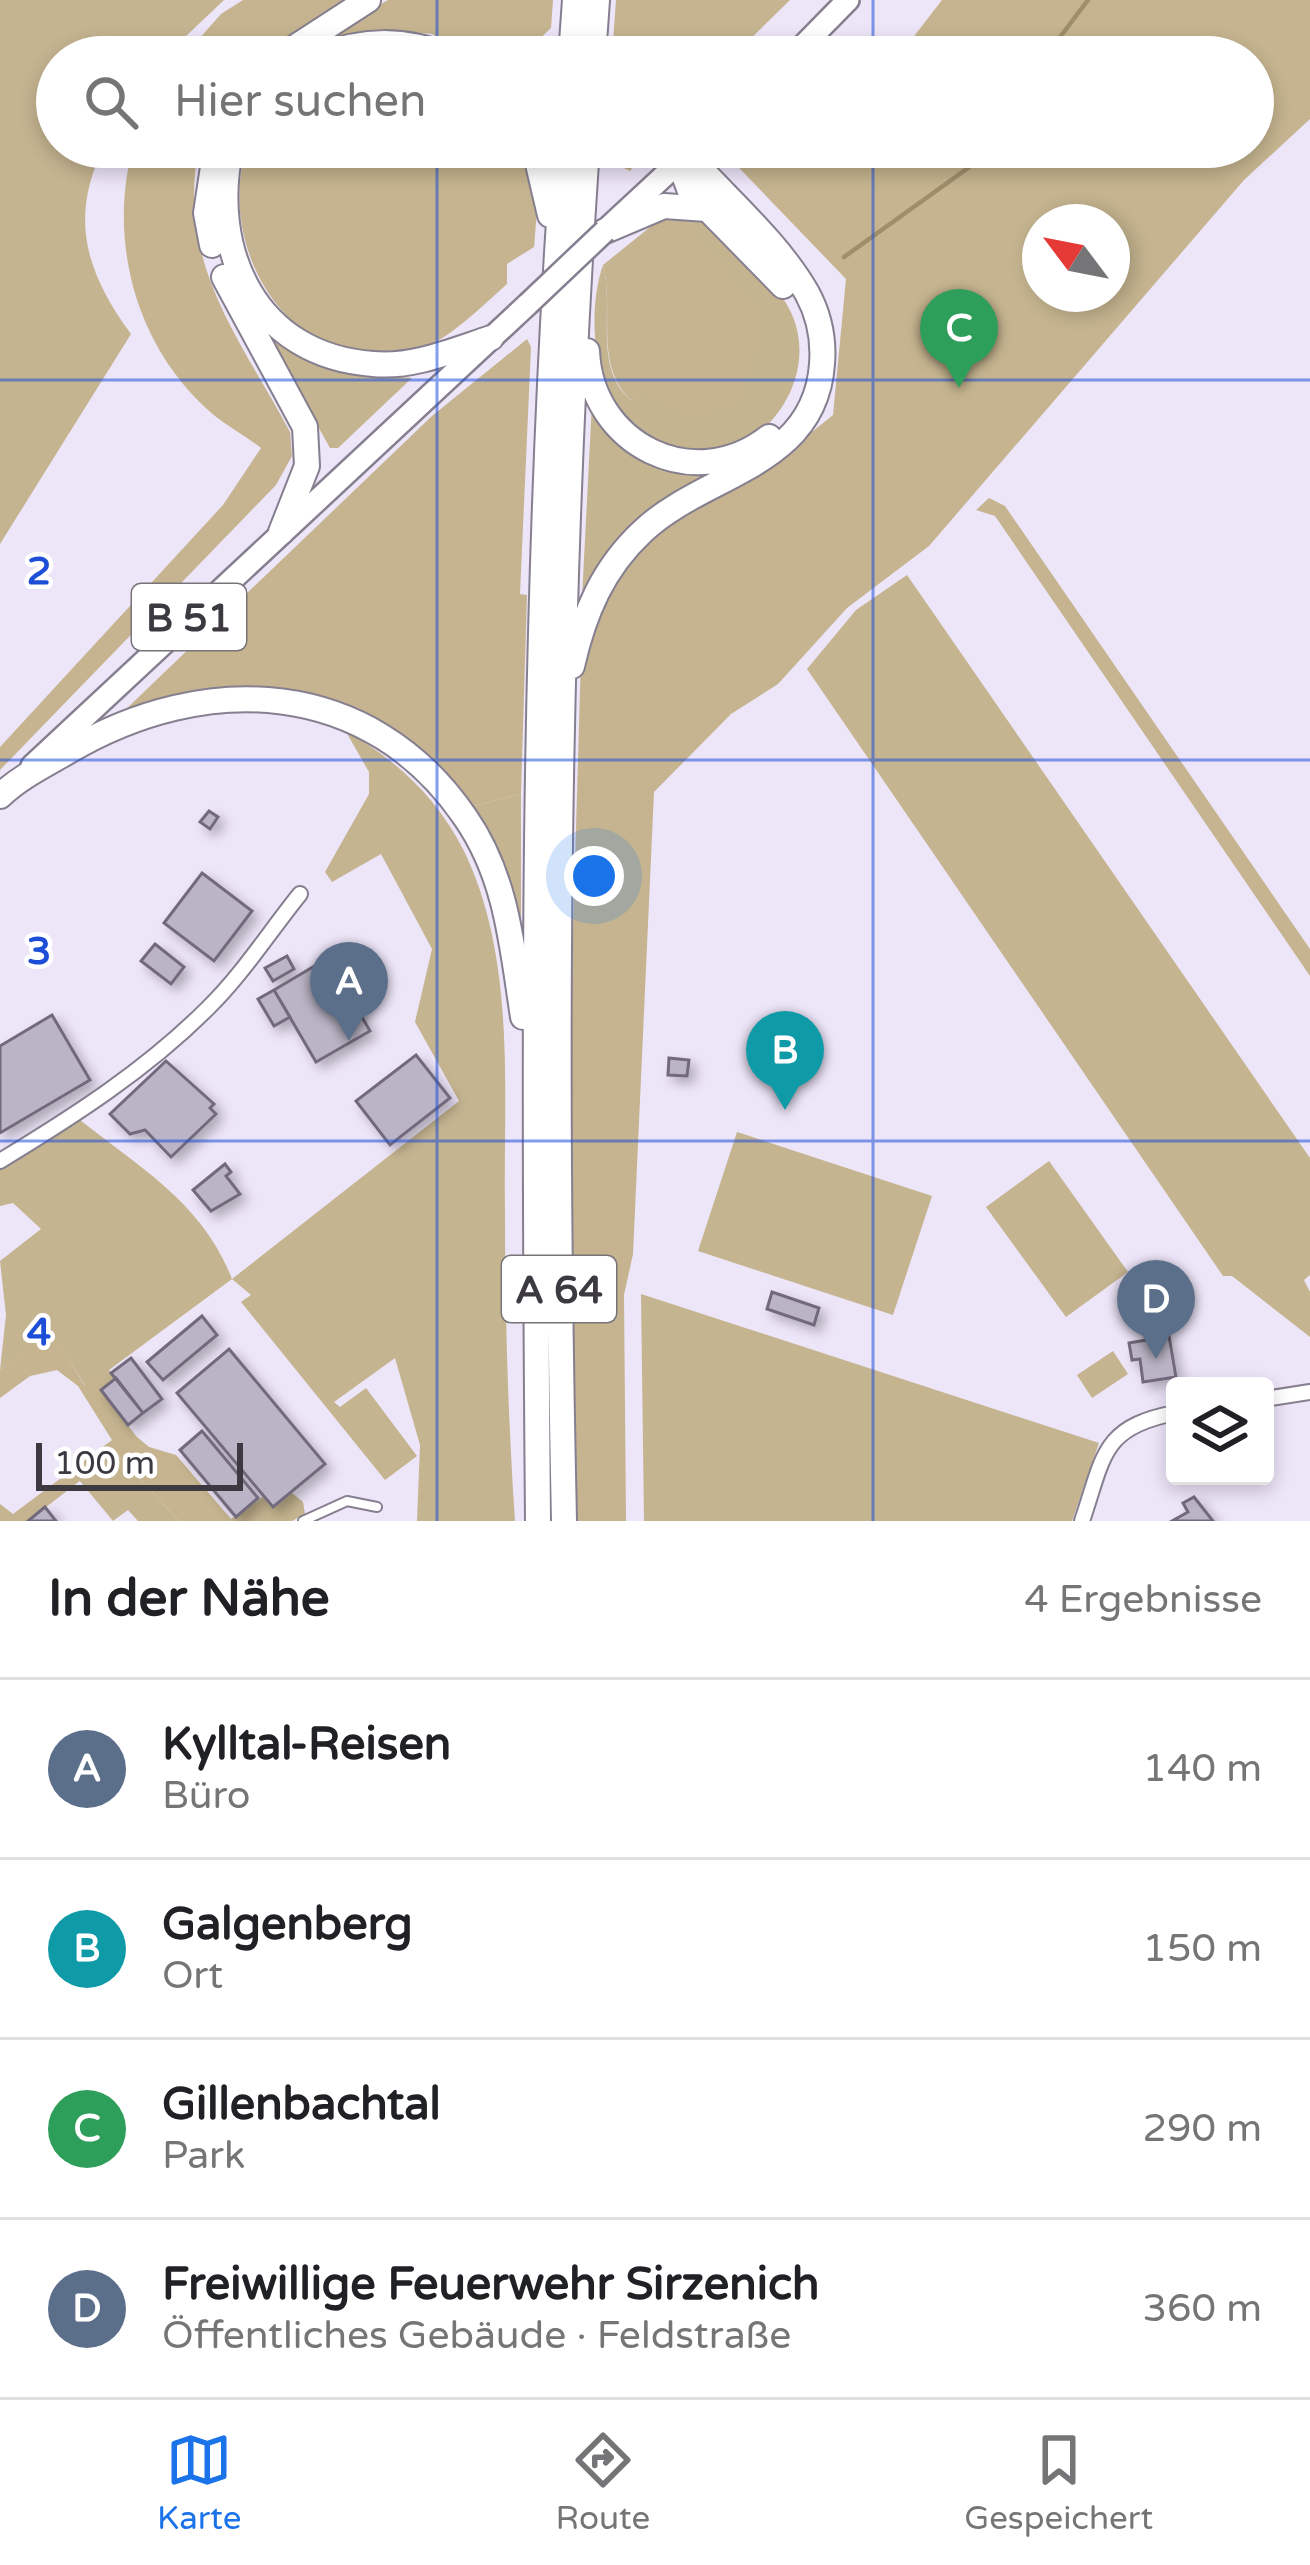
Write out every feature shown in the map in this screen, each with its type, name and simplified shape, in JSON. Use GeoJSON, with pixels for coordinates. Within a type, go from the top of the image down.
{"type":"FeatureCollection","features":[{"type":"Feature","properties":{"kind":"highway"},"geometry":{"type":"LineString","coordinates":[[312,36],[368,0]]}},
{"type":"Feature","properties":{"kind":"highway"},"geometry":{"type":"LineString","coordinates":[[572,36],[575,0]]}},
{"type":"Feature","properties":{"kind":"highway"},"geometry":{"type":"LineString","coordinates":[[594,36],[597,0]]}},
{"type":"Feature","properties":{"kind":"highway"},"geometry":{"type":"LineString","coordinates":[[213,168],[206,213],[214,254],[305,427],[309,444],[303,478],[281,532]]}},
{"type":"Feature","properties":{"kind":"highway"},"geometry":{"type":"LineString","coordinates":[[227,168],[229,249],[243,283],[280,328],[332,356],[376,365],[409,362],[491,338]]}},
{"type":"Feature","properties":{"kind":"highway"},"geometry":{"type":"LineString","coordinates":[[538,168],[556,254]]}},
{"type":"Feature","properties":{"kind":"highway","name":"A 64"},"geometry":{"type":"LineString","coordinates":[[538,1521],[534,1084],[541,594],[562,168]]}},
{"type":"Feature","properties":{"kind":"highway","name":"A 64"},"geometry":{"type":"LineString","coordinates":[[564,1521],[556,1057],[561,722],[593,228],[588,168]]}},
{"type":"Feature","properties":{"kind":"highway"},"geometry":{"type":"LineString","coordinates":[[689,168],[687,186],[790,296],[802,325],[806,357],[797,400],[773,434],[744,453],[706,462],[652,454],[619,432],[601,407],[587,367],[593,228],[664,206],[707,209]]}},
{"type":"Feature","properties":{"kind":"highway"},"geometry":{"type":"LineString","coordinates":[[561,722],[585,616],[611,566],[660,516],[782,446],[807,416],[820,380],[822,341],[807,294],[705,168]]}},
{"type":"Feature","properties":{"kind":"highway"},"geometry":{"type":"LineString","coordinates":[[6,791],[122,721],[216,697],[278,699],[353,720],[431,775],[466,818],[488,859],[502,888],[534,1084]]}},
{"type":"Feature","properties":{"kind":"main road"},"geometry":{"type":"LineString","coordinates":[[813,36],[848,0]]}},
{"type":"Feature","properties":{"kind":"main road","name":"B 51"},"geometry":{"type":"LineString","coordinates":[[6,791],[528,304],[593,228],[669,168]]}},
{"type":"Feature","properties":{"kind":"street"},"geometry":{"type":"LineString","coordinates":[[0,1161],[77,1113],[173,1040],[212,1005],[300,894]]}},
{"type":"Feature","properties":{"kind":"street"},"geometry":{"type":"LineString","coordinates":[[1274,1398],[1310,1392]]}},
{"type":"Feature","properties":{"kind":"street"},"geometry":{"type":"LineString","coordinates":[[1082,1521],[1112,1438],[1141,1420],[1166,1415]]}},
{"type":"Feature","properties":{"kind":"lane"},"geometry":{"type":"LineString","coordinates":[[303,1521],[347,1501],[377,1508]]}},
{"type":"Feature","properties":{"kind":"shaded area"},"geometry":{"type":"Polygon","coordinates":[[[0,0],[224,0],[186,36],[36,36],[36,168],[95,168],[87,198],[88,245],[103,290],[131,334],[0,544],[0,0]]]}},
{"type":"Feature","properties":{"kind":"shaded area"},"geometry":{"type":"Polygon","coordinates":[[[243,0],[344,0],[292,36],[202,36],[221,14],[243,0]]]}},
{"type":"Feature","properties":{"kind":"shaded area"},"geometry":{"type":"Polygon","coordinates":[[[388,0],[553,0],[551,28],[542,36],[436,36],[391,30],[326,36],[388,0]]]}},
{"type":"Feature","properties":{"kind":"shaded area"},"geometry":{"type":"Polygon","coordinates":[[[616,0],[790,0],[753,36],[613,36],[616,0]]]}},
{"type":"Feature","properties":{"kind":"shaded area"},"geometry":{"type":"Polygon","coordinates":[[[942,0],[1310,0],[1310,119],[1274,152],[1274,36],[914,36],[942,0]]]}},
{"type":"Feature","properties":{"kind":"shaded area"},"geometry":{"type":"Polygon","coordinates":[[[129,168],[196,168],[196,226],[204,262],[232,330],[290,432],[292,456],[276,485],[0,770],[0,747],[223,505],[261,448],[188,390],[148,328],[127,257],[129,168]]]}},
{"type":"Feature","properties":{"kind":"shaded area"},"geometry":{"type":"Polygon","coordinates":[[[243,168],[532,168],[538,197],[534,247],[507,264],[507,284],[465,322],[430,345],[375,356],[335,348],[302,329],[274,301],[254,267],[242,228],[243,168]]]}},
{"type":"Feature","properties":{"kind":"shaded area"},"geometry":{"type":"Polygon","coordinates":[[[739,168],[1257,168],[929,546],[847,608],[778,684],[731,714],[654,792],[633,1254],[624,1295],[626,1521],[574,1521],[568,1103],[581,657],[592,613],[638,544],[682,512],[756,477],[833,415],[846,279],[739,168]]]}},
{"type":"Feature","properties":{"kind":"shaded area"},"geometry":{"type":"Polygon","coordinates":[[[670,214],[715,225],[771,284],[793,317],[799,352],[793,387],[775,417],[749,440],[717,453],[682,454],[622,423],[610,405],[597,355],[595,308],[603,265],[608,354],[619,387],[631,400],[641,389],[660,219],[670,214]]]}},
{"type":"Feature","properties":{"kind":"shaded area"},"geometry":{"type":"Polygon","coordinates":[[[660,219],[690,227],[758,312],[757,343],[738,401],[688,412],[642,389],[631,400],[612,370],[603,265],[660,219]]]}},
{"type":"Feature","properties":{"kind":"shaded area"},"geometry":{"type":"Polygon","coordinates":[[[265,331],[353,373],[412,378],[338,448],[330,448],[265,331]]]}},
{"type":"Feature","properties":{"kind":"shaded area"},"geometry":{"type":"Polygon","coordinates":[[[527,339],[531,347],[520,594],[527,595],[521,794],[470,807],[347,710],[294,690],[206,690],[123,712],[432,416],[527,339]]]}},
{"type":"Feature","properties":{"kind":"shaded area"},"geometry":{"type":"Polygon","coordinates":[[[592,403],[612,433],[730,465],[582,598],[592,403]]]}},
{"type":"Feature","properties":{"kind":"shaded area"},"geometry":{"type":"Polygon","coordinates":[[[989,498],[1005,506],[1310,949],[1310,976],[995,516],[976,510],[989,498]]]}},
{"type":"Feature","properties":{"kind":"shaded area"},"geometry":{"type":"Polygon","coordinates":[[[907,575],[1310,1158],[1310,1275],[1304,1280],[1310,1292],[1310,1337],[1232,1276],[1223,1276],[807,669],[856,610],[907,575]]]}},
{"type":"Feature","properties":{"kind":"shaded area"},"geometry":{"type":"Polygon","coordinates":[[[345,730],[398,767],[441,814],[464,851],[492,937],[504,1028],[506,1327],[515,1521],[417,1521],[420,1445],[395,1358],[334,1402],[340,1407],[366,1388],[417,1456],[385,1480],[241,1302],[251,1295],[232,1279],[459,1101],[415,1022],[432,949],[381,854],[332,882],[325,872],[369,794],[369,772],[345,730]]]}},
{"type":"Feature","properties":{"kind":"shaded area"},"geometry":{"type":"Polygon","coordinates":[[[521,794],[521,925],[506,873],[470,807],[521,794]]]}},
{"type":"Feature","properties":{"kind":"shaded area"},"geometry":{"type":"Polygon","coordinates":[[[80,1120],[188,1209],[205,1229],[232,1279],[86,1387],[52,1332],[0,1370],[6,1315],[0,1261],[41,1229],[13,1203],[0,1206],[0,1168],[80,1120]]]}},
{"type":"Feature","properties":{"kind":"shaded area"},"geometry":{"type":"Polygon","coordinates":[[[737,1132],[932,1196],[893,1315],[698,1251],[737,1132]]]}},
{"type":"Feature","properties":{"kind":"shaded area"},"geometry":{"type":"Polygon","coordinates":[[[1049,1161],[1128,1272],[1066,1317],[986,1207],[1049,1161]]]}},
{"type":"Feature","properties":{"kind":"shaded area"},"geometry":{"type":"Polygon","coordinates":[[[641,1294],[1099,1443],[1072,1521],[644,1521],[641,1294]]]}},
{"type":"Feature","properties":{"kind":"shaded area"},"geometry":{"type":"Polygon","coordinates":[[[52,1331],[85,1386],[109,1370],[116,1378],[102,1390],[136,1436],[149,1447],[176,1455],[231,1519],[264,1496],[274,1507],[291,1492],[303,1502],[305,1514],[292,1521],[179,1521],[116,1453],[28,1521],[0,1521],[0,1504],[13,1514],[112,1440],[78,1386],[57,1370],[30,1376],[0,1398],[0,1370],[52,1331]]]}},
{"type":"Feature","properties":{"kind":"shaded area"},"geometry":{"type":"Polygon","coordinates":[[[1113,1351],[1128,1374],[1092,1398],[1077,1375],[1113,1351]]]}},
{"type":"Feature","properties":{"kind":"shaded area"},"geometry":{"type":"Polygon","coordinates":[[[116,1453],[179,1521],[138,1521],[128,1510],[113,1521],[79,1480],[116,1453]]]}},
{"type":"Feature","properties":{"kind":"building"},"geometry":{"type":"Polygon","coordinates":[[[209,811],[218,817],[210,829],[200,822],[209,811]]]}},
{"type":"Feature","properties":{"kind":"building"},"geometry":{"type":"Polygon","coordinates":[[[202,873],[252,911],[214,961],[164,923],[202,873]]]}},
{"type":"Feature","properties":{"kind":"building"},"geometry":{"type":"Polygon","coordinates":[[[155,944],[184,967],[171,984],[141,961],[155,944]]]}},
{"type":"Feature","properties":{"kind":"building"},"geometry":{"type":"Polygon","coordinates":[[[287,956],[294,969],[273,981],[265,968],[287,956]]]}},
{"type":"Feature","properties":{"kind":"building"},"geometry":{"type":"Polygon","coordinates":[[[328,958],[370,1031],[316,1062],[274,990],[328,958]]]}},
{"type":"Feature","properties":{"kind":"building"},"geometry":{"type":"Polygon","coordinates":[[[274,990],[290,1017],[274,1026],[258,999],[274,990]]]}},
{"type":"Feature","properties":{"kind":"building"},"geometry":{"type":"Polygon","coordinates":[[[52,1015],[90,1080],[0,1133],[0,1046],[52,1015]]]}},
{"type":"Feature","properties":{"kind":"building"},"geometry":{"type":"Polygon","coordinates":[[[416,1055],[450,1098],[390,1145],[356,1101],[416,1055]]]}},
{"type":"Feature","properties":{"kind":"building"},"geometry":{"type":"Polygon","coordinates":[[[669,1058],[689,1060],[687,1076],[668,1075],[669,1058]]]}},
{"type":"Feature","properties":{"kind":"building"},"geometry":{"type":"Polygon","coordinates":[[[166,1061],[214,1104],[210,1108],[216,1114],[171,1157],[145,1130],[130,1134],[110,1114],[166,1061]]]}},
{"type":"Feature","properties":{"kind":"building"},"geometry":{"type":"Polygon","coordinates":[[[225,1164],[231,1172],[226,1176],[240,1194],[211,1211],[193,1190],[225,1164]]]}},
{"type":"Feature","properties":{"kind":"building"},"geometry":{"type":"Polygon","coordinates":[[[772,1292],[819,1308],[814,1325],[767,1309],[772,1292]]]}},
{"type":"Feature","properties":{"kind":"building"},"geometry":{"type":"Polygon","coordinates":[[[202,1316],[217,1335],[163,1380],[147,1362],[202,1316]]]}},
{"type":"Feature","properties":{"kind":"building"},"geometry":{"type":"Polygon","coordinates":[[[1169,1336],[1176,1377],[1143,1382],[1140,1359],[1132,1360],[1129,1343],[1169,1336]]]}},
{"type":"Feature","properties":{"kind":"building"},"geometry":{"type":"Polygon","coordinates":[[[229,1349],[325,1464],[273,1507],[177,1393],[229,1349]]]}},
{"type":"Feature","properties":{"kind":"building"},"geometry":{"type":"Polygon","coordinates":[[[131,1358],[162,1399],[143,1413],[111,1373],[131,1358]]]}},
{"type":"Feature","properties":{"kind":"building"},"geometry":{"type":"Polygon","coordinates":[[[116,1378],[143,1413],[128,1425],[101,1390],[116,1378]]]}},
{"type":"Feature","properties":{"kind":"building"},"geometry":{"type":"Polygon","coordinates":[[[202,1431],[258,1498],[236,1517],[180,1450],[202,1431]]]}},
{"type":"Feature","properties":{"kind":"building"},"geometry":{"type":"Polygon","coordinates":[[[1194,1497],[1213,1521],[1172,1521],[1188,1512],[1183,1503],[1194,1497]]]}},
{"type":"Feature","properties":{"kind":"building"},"geometry":{"type":"Polygon","coordinates":[[[45,1507],[56,1521],[28,1521],[45,1507]]]}},
{"type":"Feature","properties":{"kind":"waterway"},"geometry":{"type":"LineString","coordinates":[[1061,36],[1088,0]]}},
{"type":"Feature","properties":{"kind":"waterway"},"geometry":{"type":"LineString","coordinates":[[844,257],[968,168]]}},
{"type":"Feature","properties":{"kind":"place","name":"Gillenbachtal"},"geometry":{"type":"Point","coordinates":[959,388]}},
{"type":"Feature","properties":{"kind":"place","name":"Kylltal-Reisen"},"geometry":{"type":"Point","coordinates":[349,1041]}},
{"type":"Feature","properties":{"kind":"place","name":"Galgenberg"},"geometry":{"type":"Point","coordinates":[785,1110]}},
{"type":"Feature","properties":{"kind":"place","name":"Freiwillige Feuerwehr Sirzenich"},"geometry":{"type":"Point","coordinates":[1156,1359]}}]}
